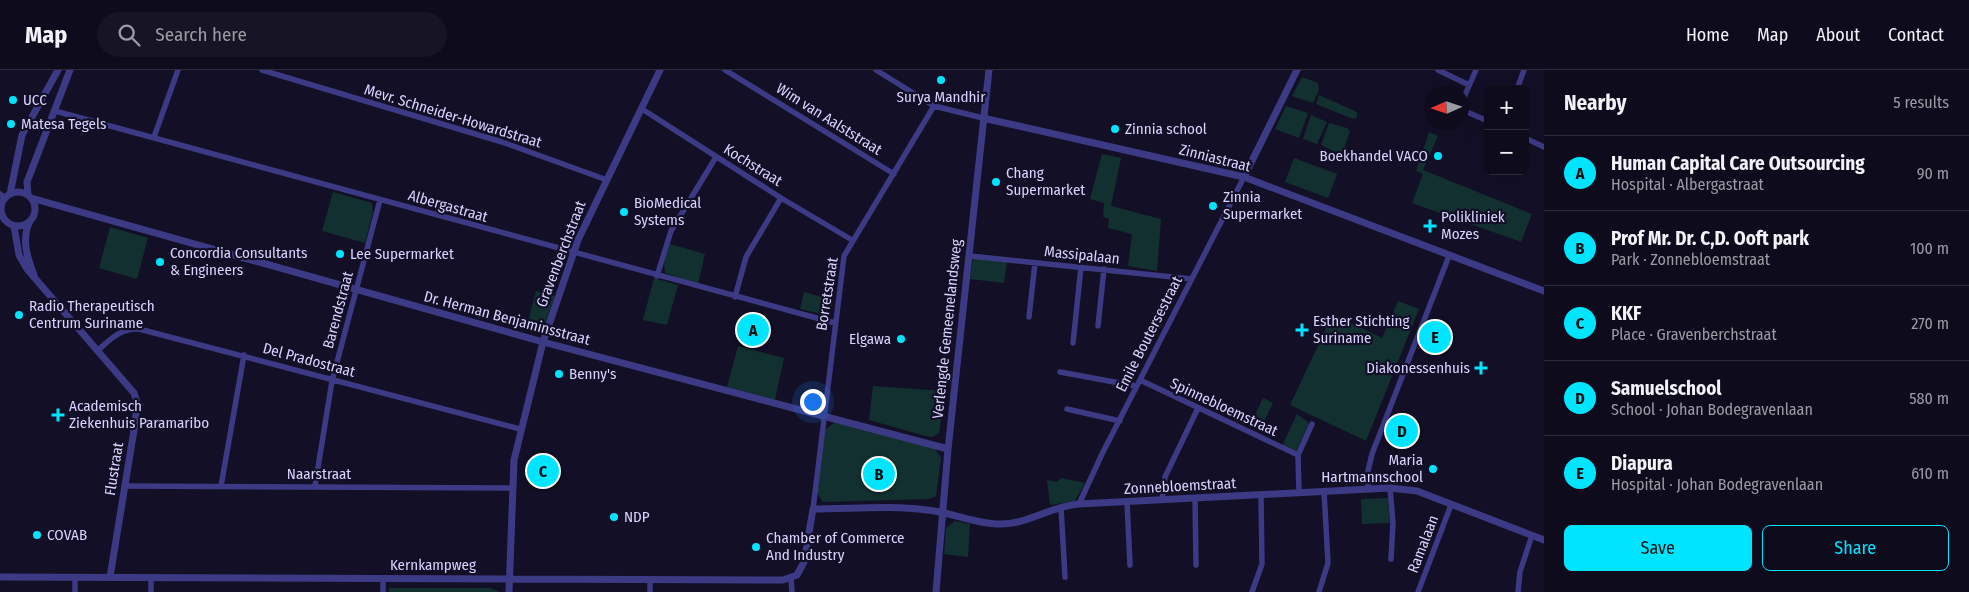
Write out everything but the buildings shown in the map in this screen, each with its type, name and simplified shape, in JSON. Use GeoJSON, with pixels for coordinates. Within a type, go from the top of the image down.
{"type":"FeatureCollection","features":[{"type":"Feature","properties":{"kind":"street"},"geometry":{"type":"LineString","coordinates":[[58,70],[22,135],[0,209],[2,222],[14,226],[24,225],[30,221],[34,213],[35,206],[30,196],[27,182],[70,70]]}},
{"type":"Feature","properties":{"kind":"street"},"geometry":{"type":"LineString","coordinates":[[154,137],[178,70]]}},
{"type":"Feature","properties":{"kind":"street","name":"Mevr. Schneider-Howardstraat"},"geometry":{"type":"LineString","coordinates":[[262,70],[274,72],[502,142],[607,180]]}},
{"type":"Feature","properties":{"kind":"street","name":"Gravenberchstraat"},"geometry":{"type":"LineString","coordinates":[[509,592],[514,460],[520,429],[543,342],[574,254],[660,70]]}},
{"type":"Feature","properties":{"kind":"street","name":"Wim van Aalststraat"},"geometry":{"type":"LineString","coordinates":[[725,70],[894,174]]}},
{"type":"Feature","properties":{"kind":"street","name":"Zinniastraat"},"geometry":{"type":"LineString","coordinates":[[876,70],[934,106],[1244,177],[1544,291]]}},
{"type":"Feature","properties":{"kind":"street","name":"Verlengde Gemeenelandsweg"},"geometry":{"type":"LineString","coordinates":[[936,592],[948,449],[989,70]]}},
{"type":"Feature","properties":{"kind":"street"},"geometry":{"type":"LineString","coordinates":[[1244,177],[1297,70]]}},
{"type":"Feature","properties":{"kind":"street"},"geometry":{"type":"LineString","coordinates":[[1438,70],[1469,85],[1476,70]]}},
{"type":"Feature","properties":{"kind":"street"},"geometry":{"type":"LineString","coordinates":[[1518,85],[1524,70]]}},
{"type":"Feature","properties":{"kind":"street","name":"Borretstraat"},"geometry":{"type":"LineString","coordinates":[[813,509],[844,256],[934,106]]}},
{"type":"Feature","properties":{"kind":"street","name":"Kochstraat"},"geometry":{"type":"LineString","coordinates":[[642,109],[781,198],[852,240]]}},
{"type":"Feature","properties":{"kind":"street","name":"Albergastraat"},"geometry":{"type":"LineString","coordinates":[[54,111],[835,324]]}},
{"type":"Feature","properties":{"kind":"street"},"geometry":{"type":"LineString","coordinates":[[1469,113],[1484,119]]}},
{"type":"Feature","properties":{"kind":"street"},"geometry":{"type":"LineString","coordinates":[[1529,140],[1544,147]]}},
{"type":"Feature","properties":{"kind":"street"},"geometry":{"type":"LineString","coordinates":[[657,276],[671,231],[716,157]]}},
{"type":"Feature","properties":{"kind":"street","name":"Emile Boutersestraat"},"geometry":{"type":"LineString","coordinates":[[1080,504],[1136,386],[1244,177]]}},
{"type":"Feature","properties":{"kind":"street"},"geometry":{"type":"LineString","coordinates":[[5,195],[18,192],[30,196]]}},
{"type":"Feature","properties":{"kind":"street","name":"Dr. Herman Benjaminsstraat"},"geometry":{"type":"LineString","coordinates":[[30,196],[61,208],[543,342],[948,449]]}},
{"type":"Feature","properties":{"kind":"street"},"geometry":{"type":"LineString","coordinates":[[735,296],[746,257],[781,198]]}},
{"type":"Feature","properties":{"kind":"street","name":"Barendstraat"},"geometry":{"type":"LineString","coordinates":[[315,486],[332,380],[380,200]]}},
{"type":"Feature","properties":{"kind":"street","name":"Dr. Herman Benjaminsstraat"},"geometry":{"type":"LineString","coordinates":[[34,213],[46,208],[61,208]]}},
{"type":"Feature","properties":{"kind":"street","name":"Flustraat"},"geometry":{"type":"LineString","coordinates":[[30,221],[26,232],[25,244],[38,282]]}},
{"type":"Feature","properties":{"kind":"street","name":"Flustraat"},"geometry":{"type":"LineString","coordinates":[[14,226],[20,255],[38,282],[134,393],[137,402],[110,577]]}},
{"type":"Feature","properties":{"kind":"street","name":"Massipalaan"},"geometry":{"type":"LineString","coordinates":[[970,256],[1082,266],[1192,279]]}},
{"type":"Feature","properties":{"kind":"street"},"geometry":{"type":"LineString","coordinates":[[1368,489],[1368,471],[1372,454],[1450,256]]}},
{"type":"Feature","properties":{"kind":"street"},"geometry":{"type":"LineString","coordinates":[[1030,317],[1035,263]]}},
{"type":"Feature","properties":{"kind":"street"},"geometry":{"type":"LineString","coordinates":[[1073,343],[1082,266]]}},
{"type":"Feature","properties":{"kind":"street"},"geometry":{"type":"LineString","coordinates":[[1098,326],[1104,269]]}},
{"type":"Feature","properties":{"kind":"street","name":"Del Pradostraat"},"geometry":{"type":"LineString","coordinates":[[97,352],[118,333],[128,328],[139,329],[244,355],[520,429]]}},
{"type":"Feature","properties":{"kind":"street"},"geometry":{"type":"LineString","coordinates":[[221,486],[244,355]]}},
{"type":"Feature","properties":{"kind":"street"},"geometry":{"type":"LineString","coordinates":[[1060,372],[1136,386]]}},
{"type":"Feature","properties":{"kind":"street","name":"Spinnebloemstraat"},"geometry":{"type":"LineString","coordinates":[[1140,380],[1298,455]]}},
{"type":"Feature","properties":{"kind":"street"},"geometry":{"type":"LineString","coordinates":[[1162,500],[1165,477],[1198,408]]}},
{"type":"Feature","properties":{"kind":"street"},"geometry":{"type":"LineString","coordinates":[[1068,410],[1120,421]]}},
{"type":"Feature","properties":{"kind":"street"},"geometry":{"type":"LineString","coordinates":[[1299,493],[1298,455],[1312,424]]}},
{"type":"Feature","properties":{"kind":"street","name":"Naarstraat"},"geometry":{"type":"LineString","coordinates":[[125,486],[513,488]]}},
{"type":"Feature","properties":{"kind":"street"},"geometry":{"type":"LineString","coordinates":[[1390,488],[1393,523],[1391,559]]}},
{"type":"Feature","properties":{"kind":"street","name":"Zonnebloemstraat"},"geometry":{"type":"LineString","coordinates":[[813,509],[892,508],[942,512],[998,524],[1017,523],[1061,507],[1080,504],[1390,488],[1417,492],[1544,540]]}},
{"type":"Feature","properties":{"kind":"street"},"geometry":{"type":"LineString","coordinates":[[1319,592],[1328,563],[1324,491]]}},
{"type":"Feature","properties":{"kind":"street"},"geometry":{"type":"LineString","coordinates":[[1252,592],[1262,564],[1261,495]]}},
{"type":"Feature","properties":{"kind":"street"},"geometry":{"type":"LineString","coordinates":[[1195,498],[1196,565]]}},
{"type":"Feature","properties":{"kind":"street"},"geometry":{"type":"LineString","coordinates":[[1127,502],[1130,565]]}},
{"type":"Feature","properties":{"kind":"street","name":"Ramalaan"},"geometry":{"type":"LineString","coordinates":[[1418,592],[1451,505]]}},
{"type":"Feature","properties":{"kind":"street"},"geometry":{"type":"LineString","coordinates":[[1061,507],[1065,577]]}},
{"type":"Feature","properties":{"kind":"street"},"geometry":{"type":"LineString","coordinates":[[792,592],[792,578],[797,575],[804,562],[813,509]]}},
{"type":"Feature","properties":{"kind":"street"},"geometry":{"type":"LineString","coordinates":[[1518,592],[1520,572],[1532,535]]}},
{"type":"Feature","properties":{"kind":"street","name":"Kernkampweg"},"geometry":{"type":"LineString","coordinates":[[0,577],[510,578],[650,581],[783,580],[792,578]]}},
{"type":"Feature","properties":{"kind":"street"},"geometry":{"type":"LineString","coordinates":[[75,577],[75,592]]}},
{"type":"Feature","properties":{"kind":"street"},"geometry":{"type":"LineString","coordinates":[[151,578],[151,592]]}},
{"type":"Feature","properties":{"kind":"street"},"geometry":{"type":"LineString","coordinates":[[383,578],[383,592]]}},
{"type":"Feature","properties":{"kind":"street"},"geometry":{"type":"LineString","coordinates":[[650,581],[650,592]]}},
{"type":"Feature","properties":{"kind":"green space"},"geometry":{"type":"Polygon","coordinates":[[[1302,77],[1318,83],[1319,90],[1313,103],[1292,96],[1302,77]]]}},
{"type":"Feature","properties":{"kind":"green space"},"geometry":{"type":"Polygon","coordinates":[[[1319,95],[1357,112],[1357,117],[1353,119],[1316,104],[1319,95]]]}},
{"type":"Feature","properties":{"kind":"green space"},"geometry":{"type":"Polygon","coordinates":[[[1286,106],[1308,113],[1299,138],[1275,129],[1286,106]]]}},
{"type":"Feature","properties":{"kind":"green space"},"geometry":{"type":"Polygon","coordinates":[[[1311,115],[1327,122],[1317,144],[1303,139],[1311,115]]]}},
{"type":"Feature","properties":{"kind":"green space"},"geometry":{"type":"Polygon","coordinates":[[[1329,123],[1347,128],[1350,131],[1342,155],[1321,145],[1329,123]]]}},
{"type":"Feature","properties":{"kind":"green space"},"geometry":{"type":"Polygon","coordinates":[[[1429,132],[1438,136],[1423,170],[1532,214],[1521,242],[1412,203],[1423,174],[1416,171],[1429,132]]]}},
{"type":"Feature","properties":{"kind":"green space"},"geometry":{"type":"Polygon","coordinates":[[[1102,154],[1121,158],[1111,206],[1161,219],[1157,271],[1128,266],[1132,234],[1108,228],[1109,219],[1103,217],[1104,203],[1090,199],[1102,154]]]}},
{"type":"Feature","properties":{"kind":"green space"},"geometry":{"type":"Polygon","coordinates":[[[1294,158],[1337,174],[1328,198],[1285,182],[1294,158]]]}},
{"type":"Feature","properties":{"kind":"green space"},"geometry":{"type":"Polygon","coordinates":[[[333,192],[372,203],[373,212],[365,243],[322,231],[333,192]]]}},
{"type":"Feature","properties":{"kind":"green space"},"geometry":{"type":"Polygon","coordinates":[[[110,227],[148,238],[137,279],[99,268],[110,227]]]}},
{"type":"Feature","properties":{"kind":"green space"},"geometry":{"type":"Polygon","coordinates":[[[670,244],[705,254],[698,284],[665,273],[664,263],[670,244]]]}},
{"type":"Feature","properties":{"kind":"green space"},"geometry":{"type":"Polygon","coordinates":[[[973,258],[1007,262],[1004,283],[970,279],[973,258]]]}},
{"type":"Feature","properties":{"kind":"green space"},"geometry":{"type":"Polygon","coordinates":[[[654,278],[678,285],[667,325],[643,320],[654,278]]]}},
{"type":"Feature","properties":{"kind":"green space"},"geometry":{"type":"Polygon","coordinates":[[[536,291],[555,296],[543,329],[538,333],[526,329],[536,291]]]}},
{"type":"Feature","properties":{"kind":"green space"},"geometry":{"type":"Polygon","coordinates":[[[804,292],[833,300],[830,316],[800,309],[804,292]]]}},
{"type":"Feature","properties":{"kind":"green space"},"geometry":{"type":"Polygon","coordinates":[[[1398,301],[1419,309],[1366,441],[1290,405],[1333,314],[1382,338],[1398,301]]]}},
{"type":"Feature","properties":{"kind":"green space"},"geometry":{"type":"Polygon","coordinates":[[[738,346],[784,358],[775,400],[727,387],[738,346]]]}},
{"type":"Feature","properties":{"kind":"green space"},"geometry":{"type":"Polygon","coordinates":[[[873,386],[946,391],[939,433],[933,437],[925,436],[869,420],[873,386]]]}},
{"type":"Feature","properties":{"kind":"green space"},"geometry":{"type":"Polygon","coordinates":[[[1263,398],[1273,403],[1260,430],[1250,426],[1263,398]]]}},
{"type":"Feature","properties":{"kind":"green space"},"geometry":{"type":"Polygon","coordinates":[[[1297,414],[1308,422],[1308,426],[1296,451],[1282,446],[1297,414]]]}},
{"type":"Feature","properties":{"kind":"green space"},"geometry":{"type":"Polygon","coordinates":[[[835,422],[934,447],[941,458],[936,496],[930,499],[823,502],[817,493],[825,430],[835,422]]]}},
{"type":"Feature","properties":{"kind":"green space"},"geometry":{"type":"Polygon","coordinates":[[[1061,478],[1085,483],[1075,501],[1050,505],[1047,480],[1057,482],[1061,478]]]}},
{"type":"Feature","properties":{"kind":"green space"},"geometry":{"type":"Polygon","coordinates":[[[1388,498],[1390,523],[1362,524],[1361,499],[1388,498]]]}},
{"type":"Feature","properties":{"kind":"green space"},"geometry":{"type":"Polygon","coordinates":[[[955,521],[970,524],[968,557],[944,554],[946,528],[955,521]]]}},
{"type":"Feature","properties":{"kind":"green space"},"geometry":{"type":"Polygon","coordinates":[[[389,588],[490,588],[500,592],[389,592],[389,588]]]}},
{"type":"Feature","properties":{"kind":"place","name":"Surya Mandhir"},"geometry":{"type":"Point","coordinates":[941,80]}},
{"type":"Feature","properties":{"kind":"place","name":"UCC"},"geometry":{"type":"Point","coordinates":[13,100]}},
{"type":"Feature","properties":{"kind":"place","name":"Matesa Tegels"},"geometry":{"type":"Point","coordinates":[11,124]}},
{"type":"Feature","properties":{"kind":"place","name":"Zinnia school"},"geometry":{"type":"Point","coordinates":[1115,129]}},
{"type":"Feature","properties":{"kind":"place","name":"Boekhandel VACO"},"geometry":{"type":"Point","coordinates":[1438,156]}},
{"type":"Feature","properties":{"kind":"place","name":"Chang Supermarket"},"geometry":{"type":"Point","coordinates":[996,182]}},
{"type":"Feature","properties":{"kind":"place","name":"Zinnia Supermarket"},"geometry":{"type":"Point","coordinates":[1213,206]}},
{"type":"Feature","properties":{"kind":"place","name":"BioMedical Systems"},"geometry":{"type":"Point","coordinates":[624,212]}},
{"type":"Feature","properties":{"kind":"place","name":"Polikliniek Mozes"},"geometry":{"type":"Point","coordinates":[1430,226]}},
{"type":"Feature","properties":{"kind":"place","name":"Lee Supermarket"},"geometry":{"type":"Point","coordinates":[340,254]}},
{"type":"Feature","properties":{"kind":"place","name":"Concordia Consultants & Engineers"},"geometry":{"type":"Point","coordinates":[160,262]}},
{"type":"Feature","properties":{"kind":"place","name":"Radio Therapeutisch Centrum Suriname"},"geometry":{"type":"Point","coordinates":[19,315]}},
{"type":"Feature","properties":{"kind":"place","name":"Human Capital Care Outsourcing"},"geometry":{"type":"Point","coordinates":[753,330]}},
{"type":"Feature","properties":{"kind":"place","name":"Esther Stichting Suriname"},"geometry":{"type":"Point","coordinates":[1302,330]}},
{"type":"Feature","properties":{"kind":"place","name":"Diapura"},"geometry":{"type":"Point","coordinates":[1435,337]}},
{"type":"Feature","properties":{"kind":"place","name":"Elgawa"},"geometry":{"type":"Point","coordinates":[901,339]}},
{"type":"Feature","properties":{"kind":"place","name":"Diakonessenhuis"},"geometry":{"type":"Point","coordinates":[1481,368]}},
{"type":"Feature","properties":{"kind":"place","name":"Benny's"},"geometry":{"type":"Point","coordinates":[559,374]}},
{"type":"Feature","properties":{"kind":"place","name":"Academisch Ziekenhuis Paramaribo"},"geometry":{"type":"Point","coordinates":[58,415]}},
{"type":"Feature","properties":{"kind":"place","name":"Samuelschool"},"geometry":{"type":"Point","coordinates":[1402,431]}},
{"type":"Feature","properties":{"kind":"place","name":"Maria Hartmannschool"},"geometry":{"type":"Point","coordinates":[1433,469]}},
{"type":"Feature","properties":{"kind":"place","name":"KKF"},"geometry":{"type":"Point","coordinates":[543,471]}},
{"type":"Feature","properties":{"kind":"place","name":"Prof Mr. Dr. C,D. Ooft park"},"geometry":{"type":"Point","coordinates":[879,474]}},
{"type":"Feature","properties":{"kind":"place","name":"NDP"},"geometry":{"type":"Point","coordinates":[614,517]}},
{"type":"Feature","properties":{"kind":"place","name":"COVAB"},"geometry":{"type":"Point","coordinates":[37,535]}},
{"type":"Feature","properties":{"kind":"place","name":"Chamber of Commerce And Industry"},"geometry":{"type":"Point","coordinates":[756,547]}}]}
